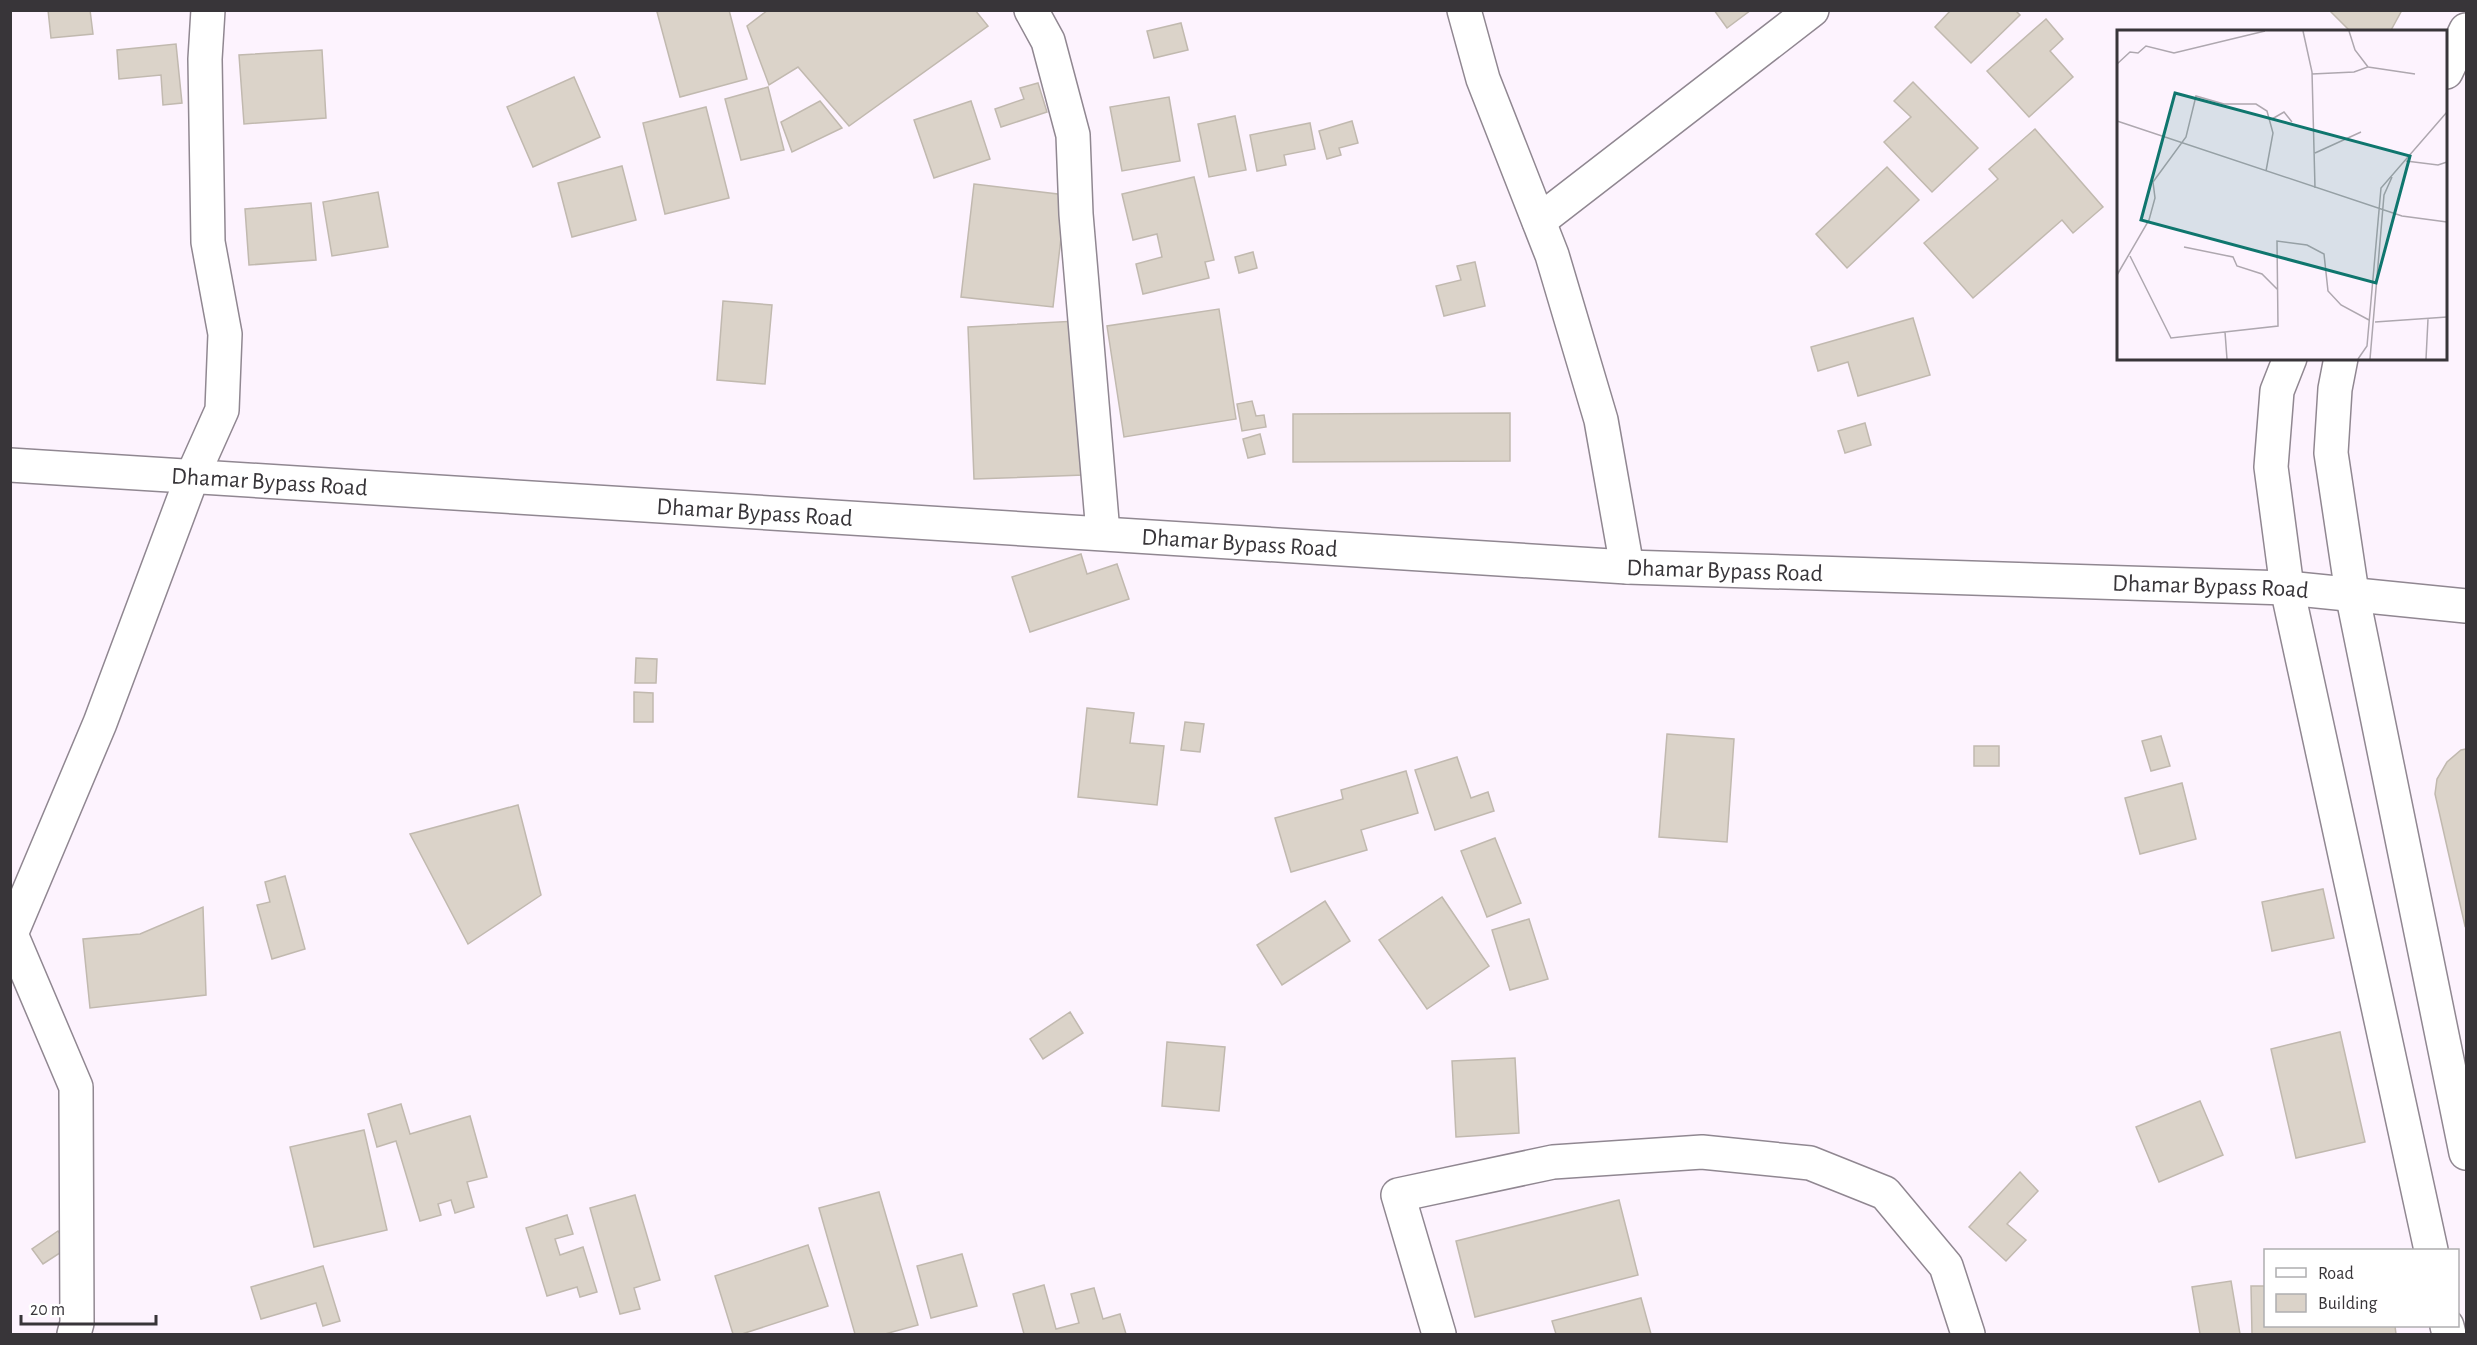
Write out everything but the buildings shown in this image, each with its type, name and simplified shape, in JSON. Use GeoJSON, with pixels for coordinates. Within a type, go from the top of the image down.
{"type":"FeatureCollection","features":[{"type":"Feature","properties":{"kind":"street"},"geometry":{"type":"LineString","coordinates":[[74,1335],[77,1323],[76,1087],[10,934],[100,723],[192,477],[222,410],[225,334],[208,242],[205,59],[207,10]]}},
{"type":"Feature","properties":{"kind":"street"},"geometry":{"type":"LineString","coordinates":[[1030,10],[1048,41],[1073,135],[1076,214],[1103,533]]}},
{"type":"Feature","properties":{"kind":"street"},"geometry":{"type":"LineString","coordinates":[[1464,10],[1483,79],[1552,255],[1601,420],[1628,567]]}},
{"type":"Feature","properties":{"kind":"street"},"geometry":{"type":"LineString","coordinates":[[1539,221],[1812,10]]}},
{"type":"Feature","properties":{"kind":"street"},"geometry":{"type":"LineString","coordinates":[[2288,360],[2277,391],[2271,467],[2287,588],[2431,1249]]}},
{"type":"Feature","properties":{"kind":"street"},"geometry":{"type":"LineString","coordinates":[[2341,360],[2334,389],[2331,453],[2352,593],[2466,1153]]}},
{"type":"Feature","properties":{"kind":"street","name":"Dhamar Bypass Road"},"geometry":{"type":"LineString","coordinates":[[10,465],[1628,567],[2287,588],[2466,606]]}},
{"type":"Feature","properties":{"kind":"street"},"geometry":{"type":"LineString","coordinates":[[1439,1335],[1398,1195],[1553,1162],[1702,1152],[1810,1163],[1886,1193],[1946,1266],[1968,1335]]}}]}
